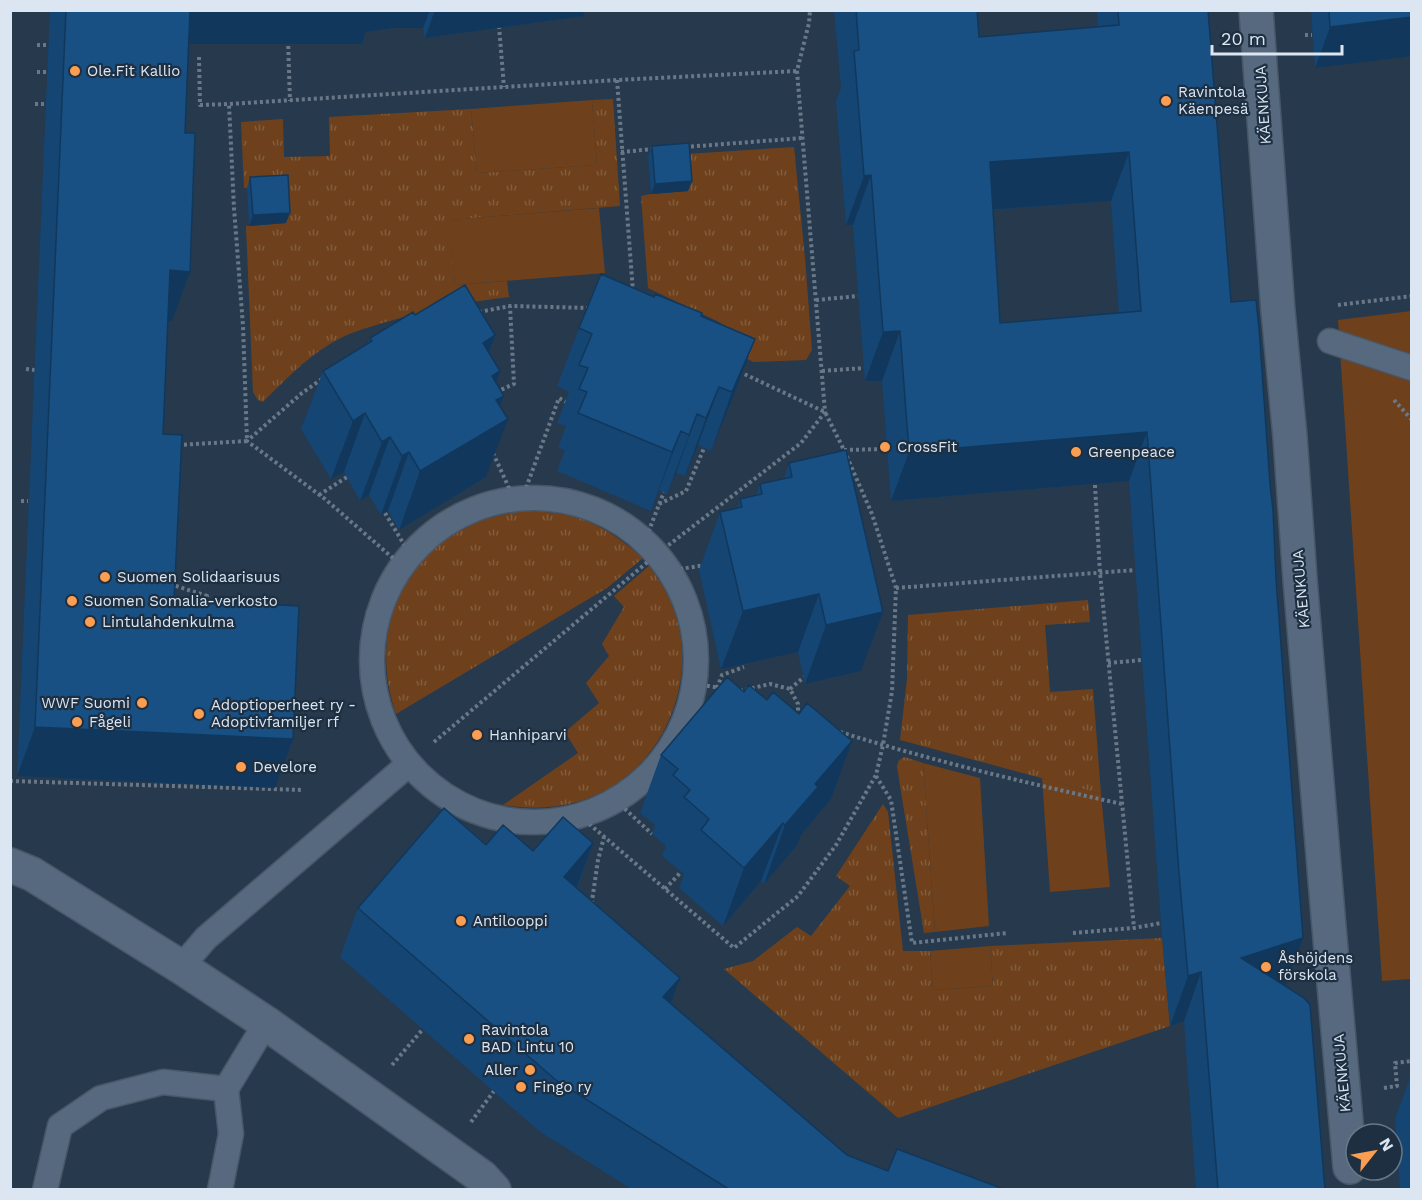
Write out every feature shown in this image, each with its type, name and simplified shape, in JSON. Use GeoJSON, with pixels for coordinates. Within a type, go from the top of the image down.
{"type":"FeatureCollection","features":[{"type":"Feature","properties":{"kind":"street","name":"KÄENKUJA"},"geometry":{"type":"LineString","coordinates":[[1256,10],[1278,311],[1346,1122]]}},
{"type":"Feature","properties":{"kind":"street"},"geometry":{"type":"LineString","coordinates":[[10,865],[32,874],[266,1023],[488,1183]]}},
{"type":"Feature","properties":{"kind":"lane"},"geometry":{"type":"LineString","coordinates":[[1330,340],[1412,368]]}},
{"type":"Feature","properties":{"kind":"lane"},"geometry":{"type":"LineString","coordinates":[[518,499],[555,500],[591,508],[627,527],[656,556],[678,586],[690,613],[706,686],[693,715],[672,747],[653,771],[621,797],[580,816],[536,823],[496,818],[456,803],[432,786],[409,764],[392,738],[379,709],[372,670],[373,637],[383,599],[406,561],[427,538],[449,522],[479,507],[518,499]]}},
{"type":"Feature","properties":{"kind":"lane"},"geometry":{"type":"LineString","coordinates":[[181,967],[206,938],[409,764]]}},
{"type":"Feature","properties":{"kind":"lane"},"geometry":{"type":"LineString","coordinates":[[220,1190],[231,1134],[226,1089],[266,1023]]}},
{"type":"Feature","properties":{"kind":"lane"},"geometry":{"type":"LineString","coordinates":[[45,1190],[60,1126],[100,1098],[164,1082],[226,1089]]}},
{"type":"Feature","properties":{"kind":"path"},"geometry":{"type":"LineString","coordinates":[[580,816],[734,948],[798,896],[836,845],[876,775],[892,691],[896,588],[872,514],[825,412],[797,71],[810,10]]}},
{"type":"Feature","properties":{"kind":"path"},"geometry":{"type":"LineString","coordinates":[[498,24],[504,87]]}},
{"type":"Feature","properties":{"kind":"path"},"geometry":{"type":"LineString","coordinates":[[1305,35],[1312,35]]}},
{"type":"Feature","properties":{"kind":"path"},"geometry":{"type":"LineString","coordinates":[[287,38],[290,101]]}},
{"type":"Feature","properties":{"kind":"path"},"geometry":{"type":"LineString","coordinates":[[37,45],[49,45]]}},
{"type":"Feature","properties":{"kind":"path"},"geometry":{"type":"LineString","coordinates":[[199,57],[200,105],[797,71]]}},
{"type":"Feature","properties":{"kind":"path"},"geometry":{"type":"LineString","coordinates":[[36,72],[47,72]]}},
{"type":"Feature","properties":{"kind":"path"},"geometry":{"type":"LineString","coordinates":[[617,80],[633,296]]}},
{"type":"Feature","properties":{"kind":"path"},"geometry":{"type":"LineString","coordinates":[[35,104],[46,104]]}},
{"type":"Feature","properties":{"kind":"path"},"geometry":{"type":"LineString","coordinates":[[229,104],[243,326],[247,441]]}},
{"type":"Feature","properties":{"kind":"path"},"geometry":{"type":"LineString","coordinates":[[678,147],[802,138]]}},
{"type":"Feature","properties":{"kind":"path"},"geometry":{"type":"LineString","coordinates":[[621,152],[655,149]]}},
{"type":"Feature","properties":{"kind":"path"},"geometry":{"type":"LineString","coordinates":[[816,300],[858,296]]}},
{"type":"Feature","properties":{"kind":"path"},"geometry":{"type":"LineString","coordinates":[[1338,305],[1412,297]]}},
{"type":"Feature","properties":{"kind":"path"},"geometry":{"type":"LineString","coordinates":[[488,396],[514,384],[510,306]]}},
{"type":"Feature","properties":{"kind":"path"},"geometry":{"type":"LineString","coordinates":[[476,313],[510,306],[587,307],[596,310]]}},
{"type":"Feature","properties":{"kind":"path"},"geometry":{"type":"LineString","coordinates":[[733,368],[825,412]]}},
{"type":"Feature","properties":{"kind":"path"},"geometry":{"type":"LineString","coordinates":[[822,371],[864,368]]}},
{"type":"Feature","properties":{"kind":"path"},"geometry":{"type":"LineString","coordinates":[[26,369],[35,370]]}},
{"type":"Feature","properties":{"kind":"path"},"geometry":{"type":"LineString","coordinates":[[169,446],[247,441],[302,393],[329,374]]}},
{"type":"Feature","properties":{"kind":"path"},"geometry":{"type":"LineString","coordinates":[[518,499],[558,398],[566,402]]}},
{"type":"Feature","properties":{"kind":"path"},"geometry":{"type":"LineString","coordinates":[[409,764],[656,556],[801,443],[825,412]]}},
{"type":"Feature","properties":{"kind":"path"},"geometry":{"type":"LineString","coordinates":[[247,441],[406,561]]}},
{"type":"Feature","properties":{"kind":"path"},"geometry":{"type":"LineString","coordinates":[[489,445],[518,499]]}},
{"type":"Feature","properties":{"kind":"path"},"geometry":{"type":"LineString","coordinates":[[659,504],[686,491],[704,448]]}},
{"type":"Feature","properties":{"kind":"path"},"geometry":{"type":"LineString","coordinates":[[844,450],[887,449]]}},
{"type":"Feature","properties":{"kind":"path"},"geometry":{"type":"LineString","coordinates":[[695,453],[701,455]]}},
{"type":"Feature","properties":{"kind":"path"},"geometry":{"type":"LineString","coordinates":[[319,495],[347,477]]}},
{"type":"Feature","properties":{"kind":"path"},"geometry":{"type":"LineString","coordinates":[[1095,485],[1100,573],[1134,928]]}},
{"type":"Feature","properties":{"kind":"path"},"geometry":{"type":"LineString","coordinates":[[656,556],[659,504],[664,492]]}},
{"type":"Feature","properties":{"kind":"path"},"geometry":{"type":"LineString","coordinates":[[21,501],[28,501]]}},
{"type":"Feature","properties":{"kind":"path"},"geometry":{"type":"LineString","coordinates":[[384,513],[406,561]]}},
{"type":"Feature","properties":{"kind":"path"},"geometry":{"type":"LineString","coordinates":[[656,556],[713,563]]}},
{"type":"Feature","properties":{"kind":"path"},"geometry":{"type":"LineString","coordinates":[[896,588],[1135,570]]}},
{"type":"Feature","properties":{"kind":"path"},"geometry":{"type":"LineString","coordinates":[[164,589],[171,583],[207,596],[195,614]]}},
{"type":"Feature","properties":{"kind":"path"},"geometry":{"type":"LineString","coordinates":[[1108,663],[1142,660]]}},
{"type":"Feature","properties":{"kind":"path"},"geometry":{"type":"LineString","coordinates":[[706,686],[722,675],[744,667]]}},
{"type":"Feature","properties":{"kind":"path"},"geometry":{"type":"LineString","coordinates":[[790,689],[804,677]]}},
{"type":"Feature","properties":{"kind":"path"},"geometry":{"type":"LineString","coordinates":[[738,691],[770,684],[790,689],[798,704],[798,721]]}},
{"type":"Feature","properties":{"kind":"path"},"geometry":{"type":"LineString","coordinates":[[706,686],[727,689]]}},
{"type":"Feature","properties":{"kind":"path"},"geometry":{"type":"LineString","coordinates":[[830,729],[981,771],[1122,804]]}},
{"type":"Feature","properties":{"kind":"path"},"geometry":{"type":"LineString","coordinates":[[876,775],[891,800],[912,943],[1007,933]]}},
{"type":"Feature","properties":{"kind":"path"},"geometry":{"type":"LineString","coordinates":[[10,781],[303,790]]}},
{"type":"Feature","properties":{"kind":"path"},"geometry":{"type":"LineString","coordinates":[[621,797],[626,810],[652,834]]}},
{"type":"Feature","properties":{"kind":"path"},"geometry":{"type":"LineString","coordinates":[[586,907],[592,901],[604,837]]}},
{"type":"Feature","properties":{"kind":"path"},"geometry":{"type":"LineString","coordinates":[[665,889],[681,872]]}},
{"type":"Feature","properties":{"kind":"path"},"geometry":{"type":"LineString","coordinates":[[1073,933],[1134,928],[1161,923]]}},
{"type":"Feature","properties":{"kind":"path"},"geometry":{"type":"LineString","coordinates":[[390,1068],[423,1029]]}},
{"type":"Feature","properties":{"kind":"path"},"geometry":{"type":"LineString","coordinates":[[1384,1088],[1397,1086],[1395,1063],[1412,1061]]}},
{"type":"Feature","properties":{"kind":"path"},"geometry":{"type":"LineString","coordinates":[[470,1124],[494,1091]]}},
{"type":"Feature","properties":{"kind":"green space"},"geometry":{"type":"Polygon","coordinates":[[[613,99],[620,206],[450,220],[455,285],[507,281],[509,297],[431,310],[350,334],[336,340],[312,356],[263,402],[258,400],[253,392],[246,226],[286,223],[247,188],[244,188],[241,122],[283,119],[284,157],[330,156],[329,117],[471,109],[477,173],[597,165],[592,100],[613,99]]]}},
{"type":"Feature","properties":{"kind":"green space"},"geometry":{"type":"Polygon","coordinates":[[[592,100],[597,165],[477,173],[471,109],[592,100]]]}},
{"type":"Feature","properties":{"kind":"green space"},"geometry":{"type":"Polygon","coordinates":[[[794,147],[812,350],[806,360],[753,362],[715,340],[721,323],[648,288],[641,196],[688,191],[686,154],[794,147]]]}},
{"type":"Feature","properties":{"kind":"green space"},"geometry":{"type":"Polygon","coordinates":[[[599,208],[605,273],[455,285],[449,220],[599,208]]]}},
{"type":"Feature","properties":{"kind":"green space"},"geometry":{"type":"Polygon","coordinates":[[[1411,311],[1411,979],[1382,981],[1338,320],[1411,311]]]}},
{"type":"Feature","properties":{"kind":"green space"},"geometry":{"type":"Polygon","coordinates":[[[520,511],[556,513],[587,521],[601,527],[643,558],[607,588],[396,714],[389,687],[386,660],[388,633],[394,608],[405,585],[420,563],[439,544],[463,528],[520,511]]]}},
{"type":"Feature","properties":{"kind":"green space"},"geometry":{"type":"Polygon","coordinates":[[[649,566],[672,605],[680,635],[682,665],[678,695],[668,723],[652,749],[632,771],[608,789],[561,806],[542,808],[503,805],[578,753],[565,732],[599,703],[586,683],[609,656],[602,644],[624,607],[614,596],[649,566]]]}},
{"type":"Feature","properties":{"kind":"green space"},"geometry":{"type":"Polygon","coordinates":[[[1088,600],[1090,622],[1045,625],[1050,692],[1093,689],[1101,794],[900,740],[907,679],[908,615],[1088,600]]]}},
{"type":"Feature","properties":{"kind":"green space"},"geometry":{"type":"Polygon","coordinates":[[[905,757],[923,763],[935,932],[924,933],[897,767],[899,760],[905,757]]]}},
{"type":"Feature","properties":{"kind":"green space"},"geometry":{"type":"Polygon","coordinates":[[[923,763],[980,778],[989,926],[935,932],[923,763]]]}},
{"type":"Feature","properties":{"kind":"green space"},"geometry":{"type":"Polygon","coordinates":[[[1042,778],[1101,794],[1110,887],[1050,892],[1042,778]]]}},
{"type":"Feature","properties":{"kind":"green space"},"geometry":{"type":"Polygon","coordinates":[[[883,804],[888,812],[903,951],[930,951],[933,990],[993,986],[990,946],[1162,938],[1170,1026],[898,1118],[724,969],[753,961],[797,927],[811,936],[850,886],[836,876],[883,804]]]}},
{"type":"Feature","properties":{"kind":"green space"},"geometry":{"type":"Polygon","coordinates":[[[990,946],[993,986],[933,990],[930,951],[990,946]]]}},
{"type":"Feature","properties":{"kind":"building"},"geometry":{"type":"Polygon","coordinates":[[[66,10],[190,10],[185,133],[195,133],[190,272],[170,270],[163,434],[182,435],[174,600],[299,606],[293,739],[35,727],[66,10]]]}},
{"type":"Feature","properties":{"kind":"building"},"geometry":{"type":"Polygon","coordinates":[[[856,10],[977,10],[979,37],[1119,25],[1118,10],[1208,10],[1231,302],[1256,300],[1259,328],[1303,938],[1241,958],[1304,998],[1310,1005],[1325,1190],[1218,1190],[1201,972],[1188,976],[1147,432],[909,452],[900,331],[883,332],[871,175],[864,176],[854,51],[859,50],[856,10]],[[1129,152],[990,162],[1000,323],[1141,311],[1129,152]]]}},
{"type":"Feature","properties":{"kind":"building"},"geometry":{"type":"Polygon","coordinates":[[[1329,10],[1412,10],[1412,17],[1330,27],[1329,10]]]}},
{"type":"Feature","properties":{"kind":"building"},"geometry":{"type":"Polygon","coordinates":[[[689,143],[692,181],[655,184],[652,146],[689,143]]]}},
{"type":"Feature","properties":{"kind":"building"},"geometry":{"type":"Polygon","coordinates":[[[288,175],[290,213],[253,215],[250,177],[288,175]]]}},
{"type":"Feature","properties":{"kind":"building"},"geometry":{"type":"Polygon","coordinates":[[[601,274],[654,297],[655,294],[702,313],[701,316],[755,339],[732,392],[719,387],[706,418],[697,414],[689,435],[681,431],[672,452],[578,413],[587,392],[579,389],[588,368],[579,365],[592,334],[579,328],[601,274]]]}},
{"type":"Feature","properties":{"kind":"building"},"geometry":{"type":"Polygon","coordinates":[[[465,285],[495,335],[483,343],[500,371],[492,376],[504,396],[496,400],[508,419],[420,471],[409,452],[402,456],[390,437],[382,442],[365,413],[353,421],[323,371],[372,341],[370,338],[413,312],[415,315],[465,285]]]}},
{"type":"Feature","properties":{"kind":"building"},"geometry":{"type":"Polygon","coordinates":[[[846,450],[883,612],[826,625],[819,594],[743,611],[720,512],[742,507],[740,499],[762,494],[760,484],[792,477],[789,463],[846,450]]]}},
{"type":"Feature","properties":{"kind":"building"},"geometry":{"type":"Polygon","coordinates":[[[727,677],[744,692],[749,685],[767,700],[773,692],[799,714],[807,703],[852,741],[815,784],[818,787],[744,868],[701,830],[709,819],[684,797],[690,790],[673,775],[678,769],[661,755],[727,677]]]}},
{"type":"Feature","properties":{"kind":"building"},"geometry":{"type":"Polygon","coordinates":[[[444,808],[486,845],[503,825],[533,851],[563,817],[593,843],[564,877],[680,978],[663,997],[847,1155],[888,1171],[897,1149],[1006,1190],[730,1190],[557,1081],[358,908],[444,808]]]}},
{"type":"Feature","properties":{"kind":"place","name":"Ole.Fit Kallio"},"geometry":{"type":"Point","coordinates":[75,71]}},
{"type":"Feature","properties":{"kind":"place","name":"Ravintola Käenpesä"},"geometry":{"type":"Point","coordinates":[1166,101]}},
{"type":"Feature","properties":{"kind":"place","name":"CrossFit"},"geometry":{"type":"Point","coordinates":[885,447]}},
{"type":"Feature","properties":{"kind":"place","name":"Greenpeace"},"geometry":{"type":"Point","coordinates":[1076,452]}},
{"type":"Feature","properties":{"kind":"place","name":"Suomen Solidaarisuus"},"geometry":{"type":"Point","coordinates":[105,577]}},
{"type":"Feature","properties":{"kind":"place","name":"Suomen Somalia-verkosto"},"geometry":{"type":"Point","coordinates":[72,601]}},
{"type":"Feature","properties":{"kind":"place","name":"Lintulahdenkulma"},"geometry":{"type":"Point","coordinates":[90,622]}},
{"type":"Feature","properties":{"kind":"place","name":"WWF Suomi"},"geometry":{"type":"Point","coordinates":[142,703]}},
{"type":"Feature","properties":{"kind":"place","name":"Adoptioperheet ry - Adoptivfamiljer rf"},"geometry":{"type":"Point","coordinates":[199,714]}},
{"type":"Feature","properties":{"kind":"place","name":"Fågeli"},"geometry":{"type":"Point","coordinates":[77,722]}},
{"type":"Feature","properties":{"kind":"place","name":"Hanhiparvi"},"geometry":{"type":"Point","coordinates":[477,735]}},
{"type":"Feature","properties":{"kind":"place","name":"Develore"},"geometry":{"type":"Point","coordinates":[241,767]}},
{"type":"Feature","properties":{"kind":"place","name":"Antilooppi"},"geometry":{"type":"Point","coordinates":[461,921]}},
{"type":"Feature","properties":{"kind":"place","name":"Åshöjdens förskola"},"geometry":{"type":"Point","coordinates":[1266,967]}},
{"type":"Feature","properties":{"kind":"place","name":"Ravintola BAD Lintu 10"},"geometry":{"type":"Point","coordinates":[469,1039]}},
{"type":"Feature","properties":{"kind":"place","name":"Aller"},"geometry":{"type":"Point","coordinates":[530,1070]}},
{"type":"Feature","properties":{"kind":"place","name":"Fingo ry"},"geometry":{"type":"Point","coordinates":[521,1087]}}]}
